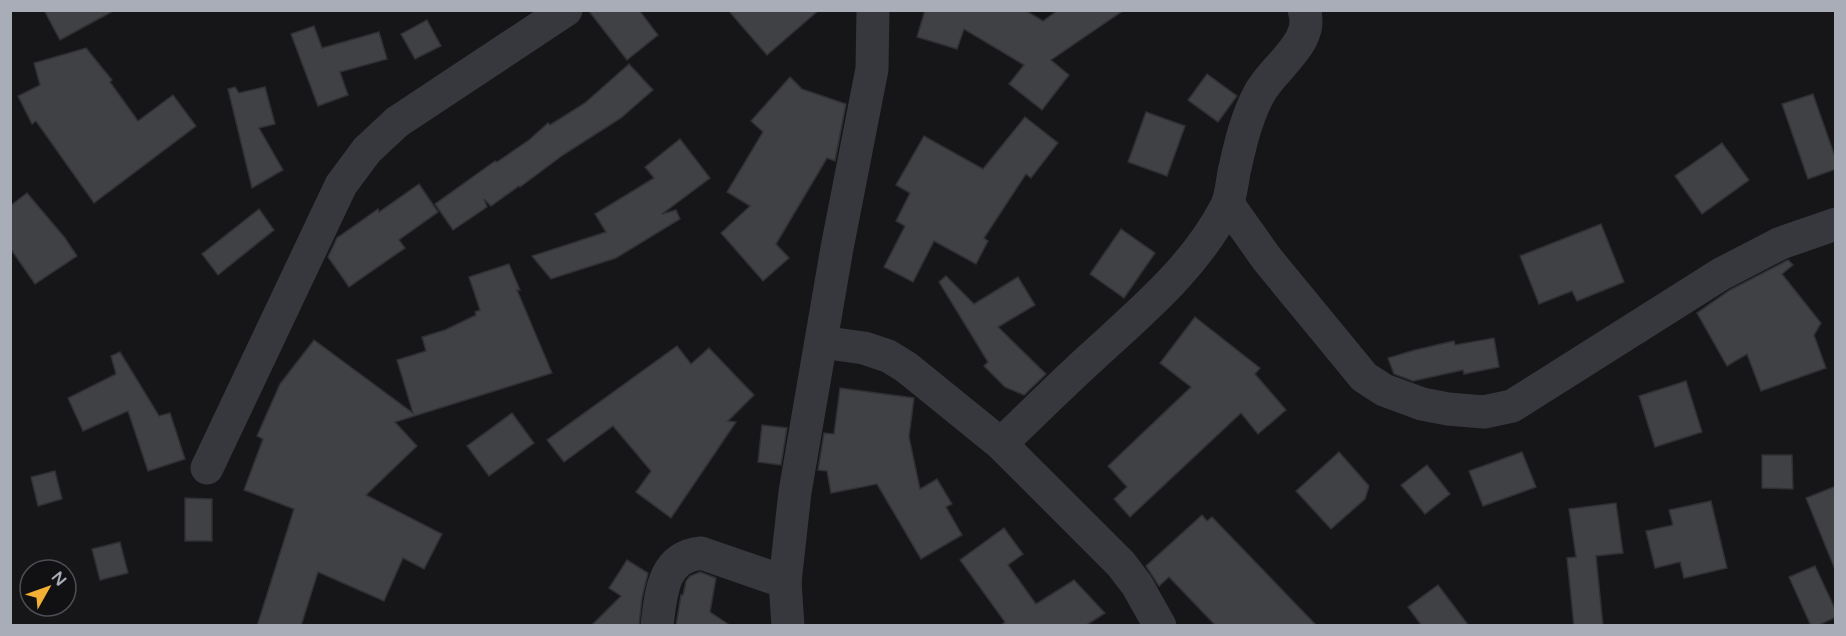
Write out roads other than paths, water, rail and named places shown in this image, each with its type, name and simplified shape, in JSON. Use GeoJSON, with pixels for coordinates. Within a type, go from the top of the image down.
{"type":"FeatureCollection","features":[{"type":"Feature","properties":{"kind":"street"},"geometry":{"type":"LineString","coordinates":[[207,468],[341,185],[367,150],[397,122],[566,10]]}},
{"type":"Feature","properties":{"kind":"street"},"geometry":{"type":"LineString","coordinates":[[788,626],[785,582],[795,492],[837,248],[872,69],[873,10]]}},
{"type":"Feature","properties":{"kind":"street"},"geometry":{"type":"LineString","coordinates":[[1001,444],[1165,289],[1215,227],[1228,204],[1242,140],[1252,109],[1263,85],[1305,34],[1307,26],[1304,10]]}},
{"type":"Feature","properties":{"kind":"street"},"geometry":{"type":"LineString","coordinates":[[1228,204],[1267,259],[1364,377],[1384,390],[1422,404],[1484,412],[1512,406],[1721,274],[1781,243],[1836,224]]}},
{"type":"Feature","properties":{"kind":"street"},"geometry":{"type":"LineString","coordinates":[[821,342],[864,348],[906,367],[1001,444],[1121,564],[1137,585],[1161,626]]}},
{"type":"Feature","properties":{"kind":"street"},"geometry":{"type":"LineString","coordinates":[[657,626],[666,575],[677,561],[690,554],[700,553],[785,582]]}}]}
